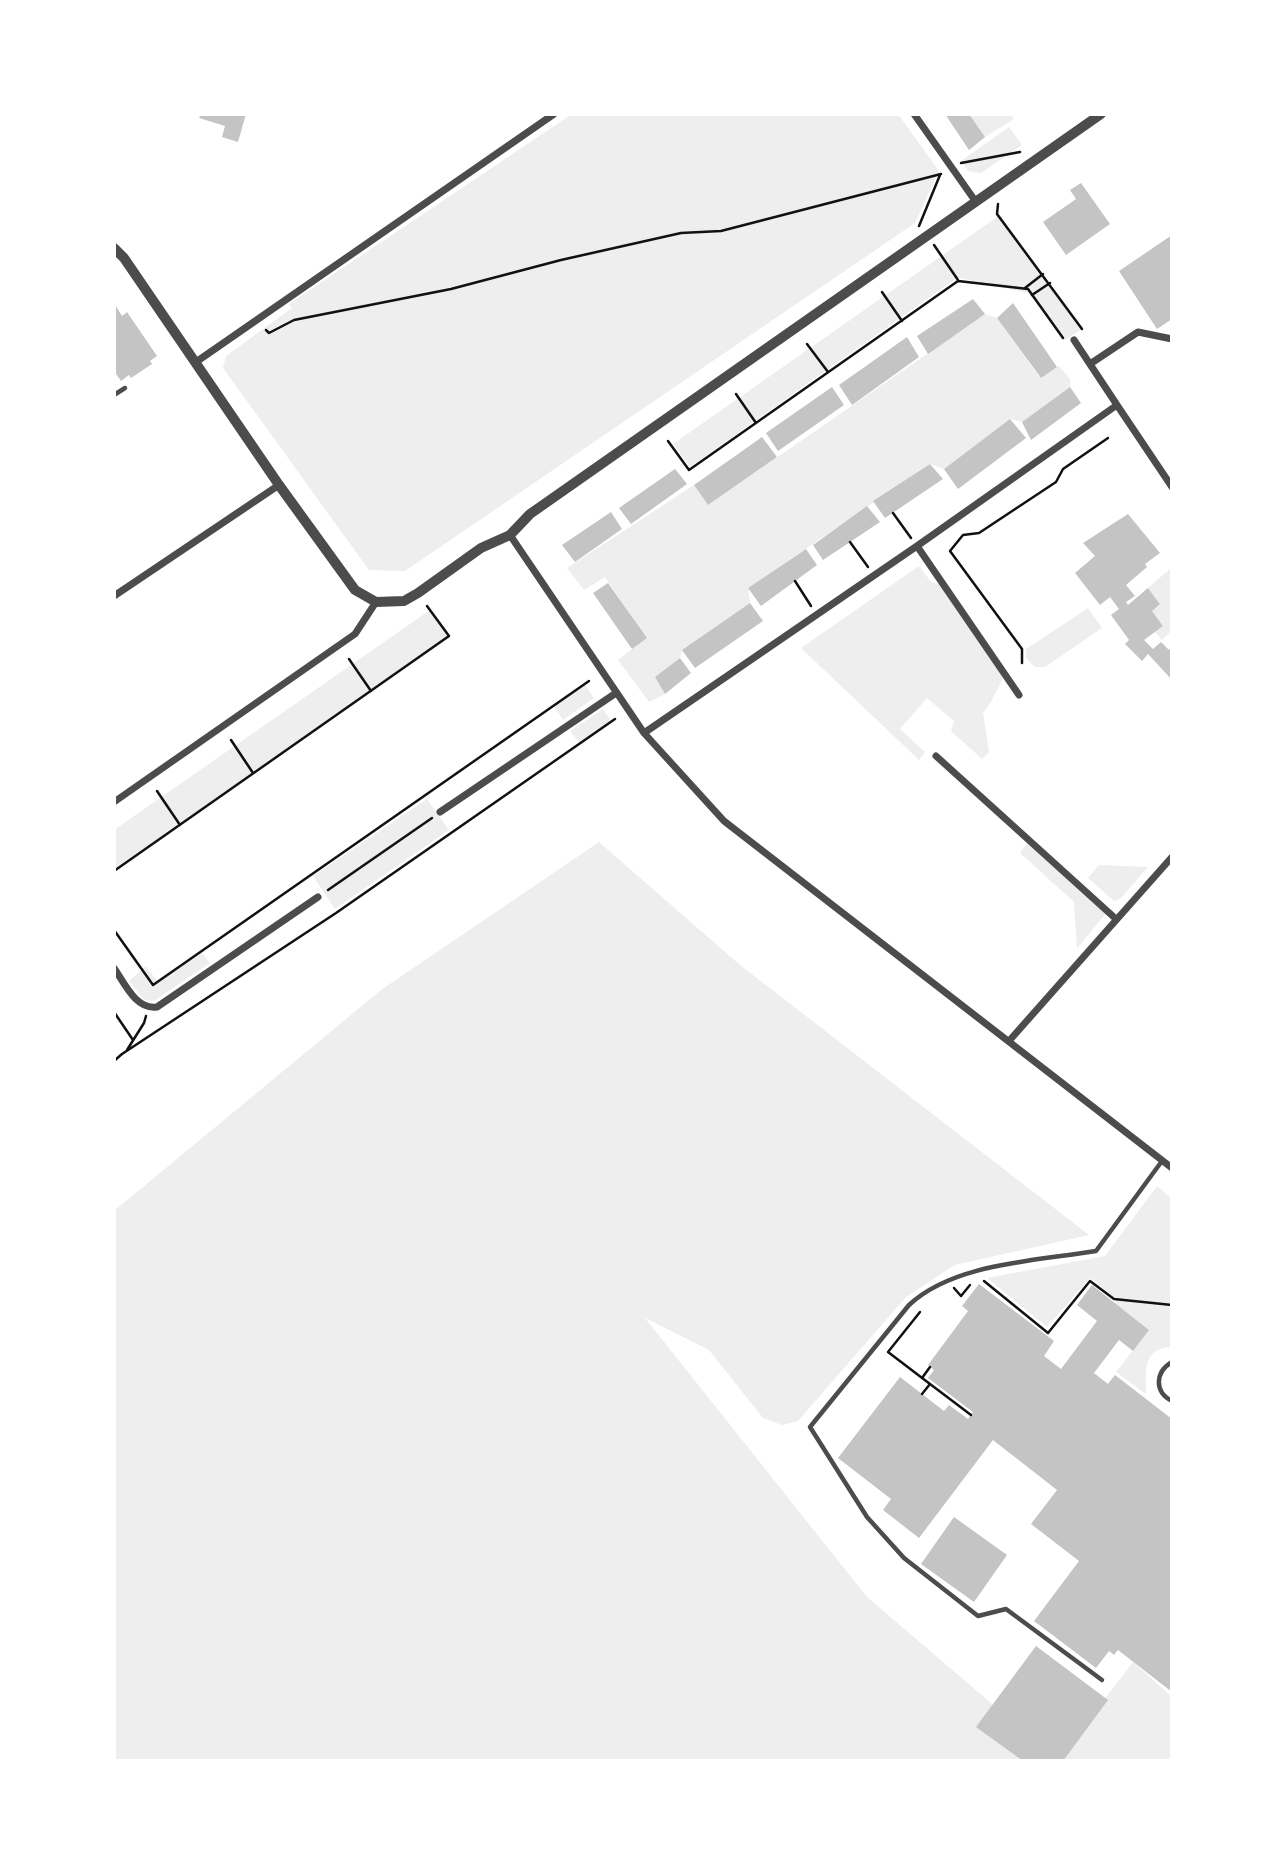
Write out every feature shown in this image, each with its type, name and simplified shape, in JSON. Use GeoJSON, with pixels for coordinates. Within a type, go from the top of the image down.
{"type":"FeatureCollection","features":[{"type":"Feature","properties":{"kind":"street"},"geometry":{"type":"LineString","coordinates":[[196,362],[554,114]]}},
{"type":"Feature","properties":{"kind":"street"},"geometry":{"type":"LineString","coordinates":[[914,114],[976,202]]}},
{"type":"Feature","properties":{"kind":"street"},"geometry":{"type":"LineString","coordinates":[[114,248],[124,258],[279,485],[355,590],[376,602],[404,601],[481,548],[510,536],[530,514],[1101,114]]}},
{"type":"Feature","properties":{"kind":"street"},"geometry":{"type":"LineString","coordinates":[[1090,364],[1138,332],[1172,339]]}},
{"type":"Feature","properties":{"kind":"street"},"geometry":{"type":"LineString","coordinates":[[1074,341],[1172,486]]}},
{"type":"Feature","properties":{"kind":"street"},"geometry":{"type":"LineString","coordinates":[[644,733],[917,546],[1116,405]]}},
{"type":"Feature","properties":{"kind":"street"},"geometry":{"type":"LineString","coordinates":[[114,596],[279,485]]}},
{"type":"Feature","properties":{"kind":"street"},"geometry":{"type":"LineString","coordinates":[[510,536],[644,733],[724,821],[1172,1168]]}},
{"type":"Feature","properties":{"kind":"street"},"geometry":{"type":"LineString","coordinates":[[917,546],[1019,695]]}},
{"type":"Feature","properties":{"kind":"street"},"geometry":{"type":"LineString","coordinates":[[114,802],[355,634],[376,602]]}},
{"type":"Feature","properties":{"kind":"street"},"geometry":{"type":"LineString","coordinates":[[440,812],[616,693]]}},
{"type":"Feature","properties":{"kind":"street"},"geometry":{"type":"LineString","coordinates":[[936,756],[1116,919]]}},
{"type":"Feature","properties":{"kind":"street"},"geometry":{"type":"LineString","coordinates":[[1009,1041],[1172,858]]}},
{"type":"Feature","properties":{"kind":"street"},"geometry":{"type":"LineString","coordinates":[[114,968],[140,1005],[148,1009],[157,1007],[318,897]]}},
{"type":"Feature","properties":{"kind":"lane"},"geometry":{"type":"LineString","coordinates":[[114,396],[125,388]]}},
{"type":"Feature","properties":{"kind":"lane"},"geometry":{"type":"LineString","coordinates":[[1102,1680],[1006,1609],[978,1616],[904,1558],[867,1517],[810,1427],[909,1305],[924,1291],[967,1272],[1096,1251],[1163,1161]]}},
{"type":"Feature","properties":{"kind":"lane"},"geometry":{"type":"LineString","coordinates":[[1172,1362],[1164,1368],[1158,1380],[1162,1394],[1172,1401]]}},
{"type":"Feature","properties":{"kind":"path"},"geometry":{"type":"LineString","coordinates":[[958,163],[1020,152]]}},
{"type":"Feature","properties":{"kind":"path"},"geometry":{"type":"LineString","coordinates":[[263,327],[269,333],[294,320],[452,289],[561,260],[681,233],[721,231],[940,175],[918,225],[958,281]]}},
{"type":"Feature","properties":{"kind":"path"},"geometry":{"type":"LineString","coordinates":[[990,192],[999,205],[998,214],[1082,330]]}},
{"type":"Feature","properties":{"kind":"path"},"geometry":{"type":"LineString","coordinates":[[1025,288],[1043,274]]}},
{"type":"Feature","properties":{"kind":"path"},"geometry":{"type":"LineString","coordinates":[[668,441],[689,470],[958,281],[1028,289],[1065,340]]}},
{"type":"Feature","properties":{"kind":"path"},"geometry":{"type":"LineString","coordinates":[[1032,295],[1049,283]]}},
{"type":"Feature","properties":{"kind":"path"},"geometry":{"type":"LineString","coordinates":[[882,292],[902,321]]}},
{"type":"Feature","properties":{"kind":"path"},"geometry":{"type":"LineString","coordinates":[[807,344],[828,372]]}},
{"type":"Feature","properties":{"kind":"path"},"geometry":{"type":"LineString","coordinates":[[736,394],[756,423]]}},
{"type":"Feature","properties":{"kind":"path"},"geometry":{"type":"LineString","coordinates":[[1023,663],[1022,649],[950,551],[963,535],[979,533],[1056,482],[1063,469],[1108,438]]}},
{"type":"Feature","properties":{"kind":"path"},"geometry":{"type":"LineString","coordinates":[[893,513],[917,546]]}},
{"type":"Feature","properties":{"kind":"path"},"geometry":{"type":"LineString","coordinates":[[850,541],[874,575]]}},
{"type":"Feature","properties":{"kind":"path"},"geometry":{"type":"LineString","coordinates":[[795,581],[817,615]]}},
{"type":"Feature","properties":{"kind":"path"},"geometry":{"type":"LineString","coordinates":[[114,871],[449,636],[426,606]]}},
{"type":"Feature","properties":{"kind":"path"},"geometry":{"type":"LineString","coordinates":[[349,659],[371,691]]}},
{"type":"Feature","properties":{"kind":"path"},"geometry":{"type":"LineString","coordinates":[[114,930],[153,985],[589,681]]}},
{"type":"Feature","properties":{"kind":"path"},"geometry":{"type":"LineString","coordinates":[[114,1061],[337,913],[615,719]]}},
{"type":"Feature","properties":{"kind":"path"},"geometry":{"type":"LineString","coordinates":[[231,740],[253,774]]}},
{"type":"Feature","properties":{"kind":"path"},"geometry":{"type":"LineString","coordinates":[[157,791],[180,825]]}},
{"type":"Feature","properties":{"kind":"path"},"geometry":{"type":"LineString","coordinates":[[318,897],[440,812]]}},
{"type":"Feature","properties":{"kind":"path"},"geometry":{"type":"LineString","coordinates":[[122,1054],[144,1024],[148,1009]]}},
{"type":"Feature","properties":{"kind":"path"},"geometry":{"type":"LineString","coordinates":[[114,1012],[133,1040]]}},
{"type":"Feature","properties":{"kind":"path"},"geometry":{"type":"LineString","coordinates":[[978,1275],[1048,1333],[1090,1281],[1114,1299],[1172,1305]]}},
{"type":"Feature","properties":{"kind":"path"},"geometry":{"type":"LineString","coordinates":[[946,1280],[961,1296],[970,1286]]}},
{"type":"Feature","properties":{"kind":"path"},"geometry":{"type":"LineString","coordinates":[[922,1309],[888,1352],[971,1415]]}},
{"type":"Feature","properties":{"kind":"path"},"geometry":{"type":"LineString","coordinates":[[922,1378],[930,1367]]}},
{"type":"Feature","properties":{"kind":"path"},"geometry":{"type":"LineString","coordinates":[[922,1394],[930,1384]]}},
{"type":"Feature","properties":{"kind":"shaded area"},"geometry":{"type":"Polygon","coordinates":[[[572,114],[898,114],[939,171],[915,223],[405,571],[369,570],[223,368],[226,356],[292,308],[289,304],[572,114]]]}},
{"type":"Feature","properties":{"kind":"shaded area"},"geometry":{"type":"Polygon","coordinates":[[[969,114],[1010,114],[1014,119],[985,137],[969,114]]]}},
{"type":"Feature","properties":{"kind":"shaded area"},"geometry":{"type":"Polygon","coordinates":[[[1009,127],[1022,145],[981,173],[968,171],[961,161],[1009,127]]]}},
{"type":"Feature","properties":{"kind":"shaded area"},"geometry":{"type":"Polygon","coordinates":[[[1000,215],[1082,329],[1065,340],[1028,293],[960,278],[954,280],[690,467],[673,444],[1000,215]]]}},
{"type":"Feature","properties":{"kind":"shaded area"},"geometry":{"type":"Polygon","coordinates":[[[985,314],[997,318],[1040,378],[1059,366],[1070,379],[1070,387],[1022,422],[1010,419],[944,469],[930,464],[748,588],[750,603],[682,650],[680,658],[655,677],[665,694],[649,702],[618,660],[646,638],[605,577],[584,590],[567,568],[694,485],[708,505],[985,314]]]}},
{"type":"Feature","properties":{"kind":"shaded area"},"geometry":{"type":"Polygon","coordinates":[[[919,566],[931,582],[939,584],[1003,678],[983,713],[989,752],[982,759],[951,731],[954,721],[927,698],[900,729],[925,752],[919,760],[801,648],[919,566]]]}},
{"type":"Feature","properties":{"kind":"shaded area"},"geometry":{"type":"Polygon","coordinates":[[[1172,567],[1172,630],[1162,640],[1155,632],[1163,625],[1152,611],[1160,603],[1148,588],[1172,567]]]}},
{"type":"Feature","properties":{"kind":"shaded area"},"geometry":{"type":"Polygon","coordinates":[[[1088,608],[1102,628],[1045,667],[1035,667],[1026,658],[1026,649],[1088,608]]]}},
{"type":"Feature","properties":{"kind":"shaded area"},"geometry":{"type":"Polygon","coordinates":[[[430,610],[449,636],[114,869],[114,830],[430,610]]]}},
{"type":"Feature","properties":{"kind":"shaded area"},"geometry":{"type":"Polygon","coordinates":[[[585,685],[594,698],[563,720],[554,706],[585,685]]]}},
{"type":"Feature","properties":{"kind":"shaded area"},"geometry":{"type":"Polygon","coordinates":[[[603,709],[611,721],[579,742],[570,731],[603,709]]]}},
{"type":"Feature","properties":{"kind":"shaded area"},"geometry":{"type":"Polygon","coordinates":[[[427,799],[449,830],[335,909],[313,876],[427,799]]]}},
{"type":"Feature","properties":{"kind":"shaded area"},"geometry":{"type":"Polygon","coordinates":[[[599,842],[740,965],[1089,1235],[955,1265],[906,1297],[798,1421],[782,1425],[763,1418],[709,1350],[645,1318],[867,1597],[1019,1727],[1040,1761],[114,1761],[114,1211],[381,990],[599,842]]]}},
{"type":"Feature","properties":{"kind":"shaded area"},"geometry":{"type":"Polygon","coordinates":[[[1027,843],[1106,913],[1077,949],[1074,902],[1020,853],[1027,843]]]}},
{"type":"Feature","properties":{"kind":"shaded area"},"geometry":{"type":"Polygon","coordinates":[[[1099,865],[1148,867],[1120,899],[1114,901],[1088,878],[1099,865]]]}},
{"type":"Feature","properties":{"kind":"shaded area"},"geometry":{"type":"Polygon","coordinates":[[[202,953],[210,963],[154,1001],[144,1000],[129,981],[146,966],[158,982],[202,953]]]}},
{"type":"Feature","properties":{"kind":"shaded area"},"geometry":{"type":"Polygon","coordinates":[[[1157,1186],[1172,1199],[1172,1347],[1155,1352],[1151,1356],[1146,1369],[1146,1394],[1116,1372],[1149,1330],[1115,1303],[1117,1299],[1090,1278],[1047,1327],[987,1278],[1105,1256],[1157,1186]]]}},
{"type":"Feature","properties":{"kind":"shaded area"},"geometry":{"type":"Polygon","coordinates":[[[1133,1662],[1172,1697],[1172,1761],[1057,1761],[1133,1662]]]}},
{"type":"Feature","properties":{"kind":"building"},"geometry":{"type":"Polygon","coordinates":[[[201,114],[246,114],[238,142],[222,137],[225,126],[199,118],[201,114]]]}},
{"type":"Feature","properties":{"kind":"building"},"geometry":{"type":"Polygon","coordinates":[[[945,114],[969,114],[985,137],[969,150],[945,114]]]}},
{"type":"Feature","properties":{"kind":"building"},"geometry":{"type":"Polygon","coordinates":[[[1081,183],[1110,224],[1066,255],[1043,222],[1076,199],[1070,190],[1081,183]]]}},
{"type":"Feature","properties":{"kind":"building"},"geometry":{"type":"Polygon","coordinates":[[[1172,235],[1172,319],[1157,329],[1119,271],[1172,235]]]}},
{"type":"Feature","properties":{"kind":"building"},"geometry":{"type":"Polygon","coordinates":[[[973,299],[985,314],[928,354],[917,336],[973,299]]]}},
{"type":"Feature","properties":{"kind":"building"},"geometry":{"type":"Polygon","coordinates":[[[114,303],[122,316],[127,312],[157,356],[150,361],[152,364],[131,378],[129,375],[121,381],[114,371],[114,303]]]}},
{"type":"Feature","properties":{"kind":"building"},"geometry":{"type":"Polygon","coordinates":[[[1013,303],[1057,367],[1041,378],[997,318],[1013,303]]]}},
{"type":"Feature","properties":{"kind":"building"},"geometry":{"type":"Polygon","coordinates":[[[907,337],[919,357],[852,405],[839,385],[907,337]]]}},
{"type":"Feature","properties":{"kind":"building"},"geometry":{"type":"Polygon","coordinates":[[[832,387],[844,405],[778,451],[766,433],[832,387]]]}},
{"type":"Feature","properties":{"kind":"building"},"geometry":{"type":"Polygon","coordinates":[[[1070,387],[1081,403],[1031,440],[1022,422],[1070,387]]]}},
{"type":"Feature","properties":{"kind":"building"},"geometry":{"type":"Polygon","coordinates":[[[1010,419],[1026,438],[958,489],[944,469],[1010,419]]]}},
{"type":"Feature","properties":{"kind":"building"},"geometry":{"type":"Polygon","coordinates":[[[762,437],[777,457],[708,505],[694,485],[762,437]]]}},
{"type":"Feature","properties":{"kind":"building"},"geometry":{"type":"Polygon","coordinates":[[[930,464],[943,479],[885,518],[873,501],[930,464]]]}},
{"type":"Feature","properties":{"kind":"building"},"geometry":{"type":"Polygon","coordinates":[[[675,469],[687,484],[631,524],[619,508],[675,469]]]}},
{"type":"Feature","properties":{"kind":"building"},"geometry":{"type":"Polygon","coordinates":[[[867,506],[880,522],[823,560],[813,545],[867,506]]]}},
{"type":"Feature","properties":{"kind":"building"},"geometry":{"type":"Polygon","coordinates":[[[611,512],[622,529],[575,562],[562,545],[611,512]]]}},
{"type":"Feature","properties":{"kind":"building"},"geometry":{"type":"Polygon","coordinates":[[[1128,514],[1160,553],[1145,564],[1147,567],[1126,585],[1135,596],[1126,602],[1128,605],[1148,588],[1160,604],[1152,611],[1163,626],[1144,640],[1153,649],[1161,642],[1169,650],[1172,647],[1172,680],[1148,654],[1142,661],[1125,644],[1129,640],[1111,615],[1119,609],[1110,597],[1100,605],[1075,573],[1095,556],[1083,543],[1128,514]]]}},
{"type":"Feature","properties":{"kind":"building"},"geometry":{"type":"Polygon","coordinates":[[[806,549],[817,565],[761,606],[748,588],[806,549]]]}},
{"type":"Feature","properties":{"kind":"building"},"geometry":{"type":"Polygon","coordinates":[[[608,583],[647,638],[632,649],[593,593],[608,583]]]}},
{"type":"Feature","properties":{"kind":"building"},"geometry":{"type":"Polygon","coordinates":[[[750,603],[763,621],[695,668],[682,650],[750,603]]]}},
{"type":"Feature","properties":{"kind":"building"},"geometry":{"type":"Polygon","coordinates":[[[680,658],[691,673],[665,694],[655,677],[680,658]]]}},
{"type":"Feature","properties":{"kind":"building"},"geometry":{"type":"Polygon","coordinates":[[[979,1284],[1054,1341],[1044,1356],[1061,1369],[1097,1321],[1077,1305],[1092,1285],[1149,1330],[1133,1351],[1119,1340],[1094,1373],[1108,1384],[1115,1375],[1172,1419],[1172,1692],[1118,1650],[1114,1655],[1109,1651],[1096,1668],[1034,1621],[1079,1561],[1031,1524],[1057,1490],[993,1440],[919,1538],[883,1510],[891,1499],[838,1458],[900,1377],[944,1411],[949,1405],[968,1419],[973,1412],[928,1378],[934,1370],[928,1365],[968,1311],[962,1306],[979,1284]]]}},
{"type":"Feature","properties":{"kind":"building"},"geometry":{"type":"Polygon","coordinates":[[[954,1517],[1007,1555],[974,1602],[921,1564],[954,1517]]]}},
{"type":"Feature","properties":{"kind":"building"},"geometry":{"type":"Polygon","coordinates":[[[1036,1646],[1108,1700],[1063,1761],[1023,1761],[976,1727],[1036,1646]]]}}]}
